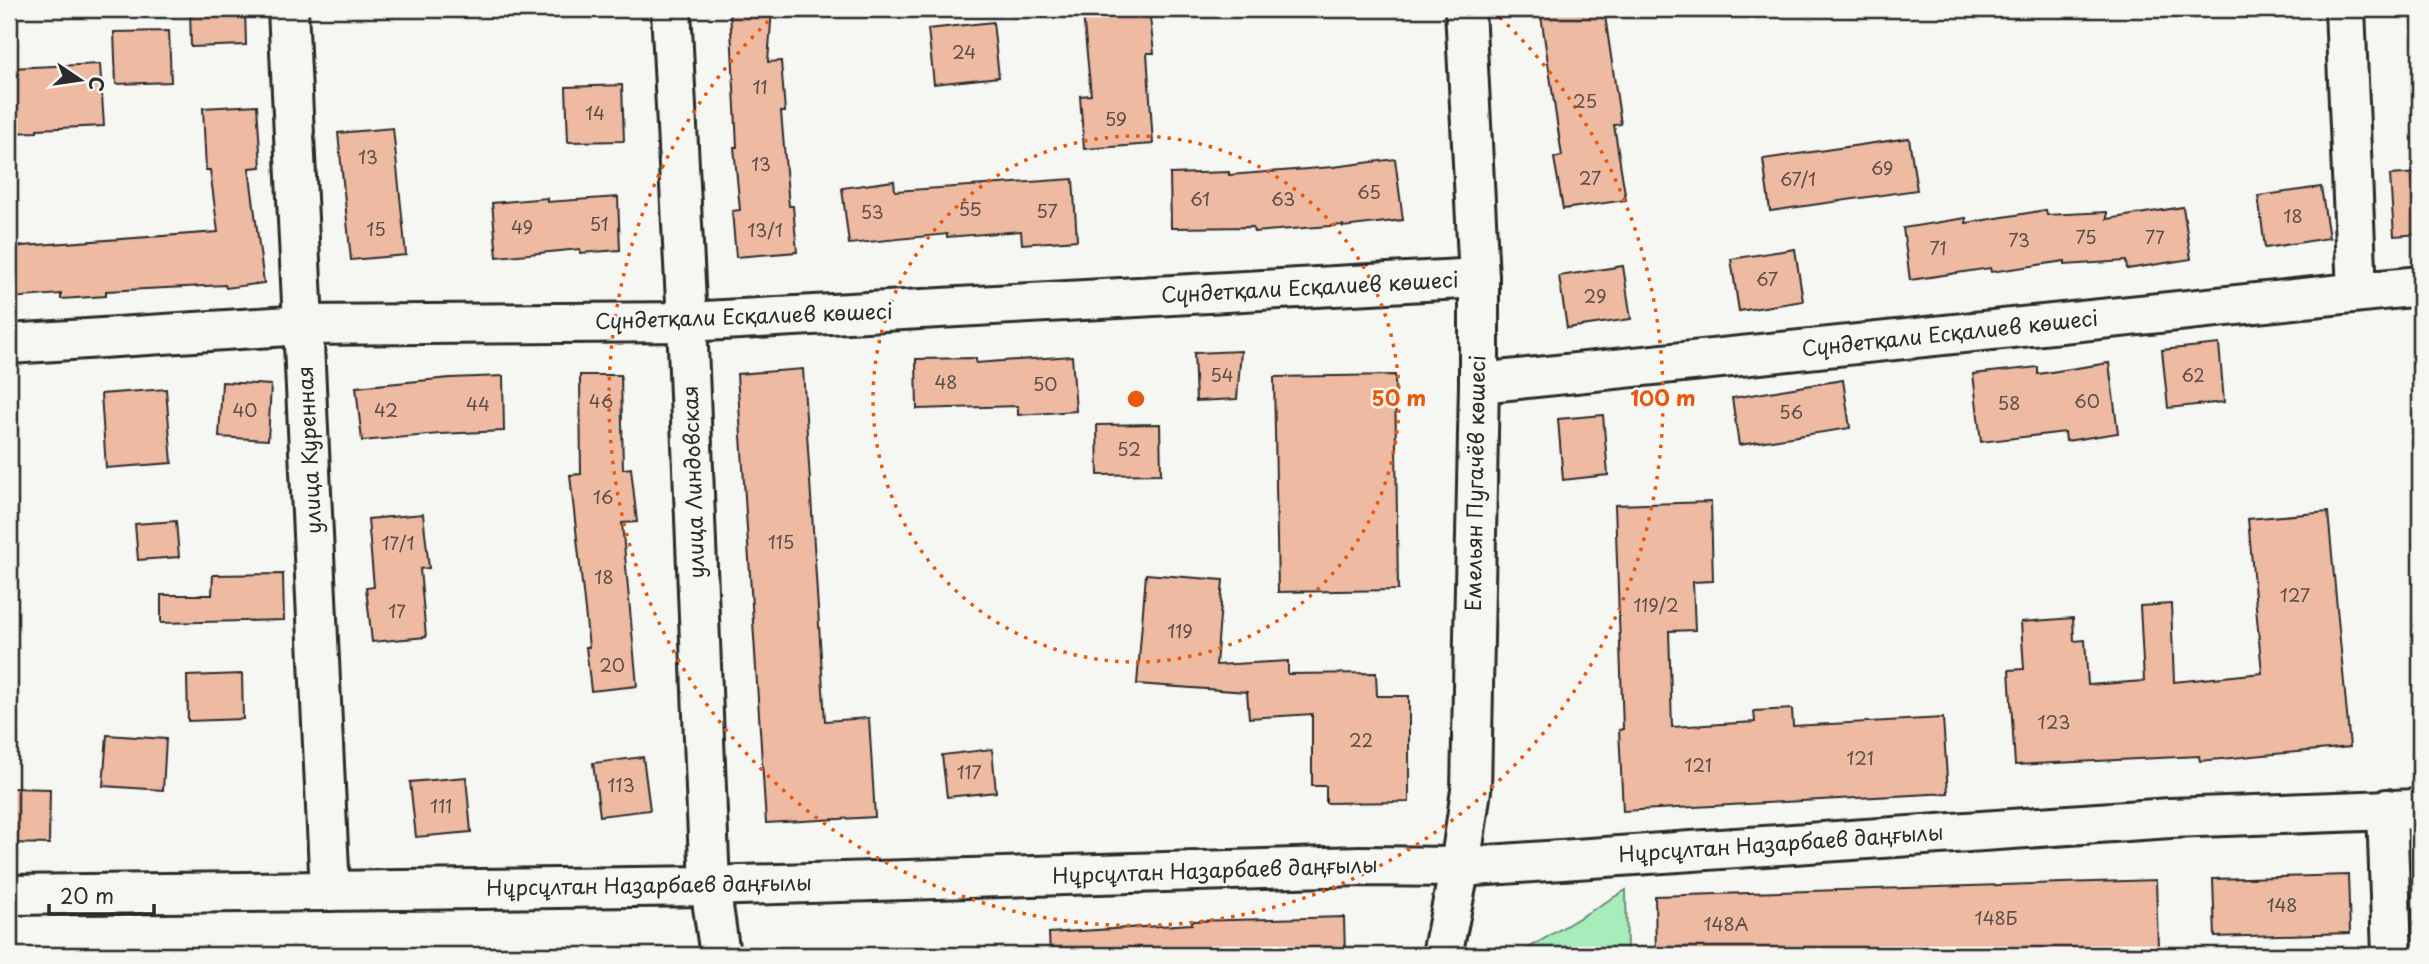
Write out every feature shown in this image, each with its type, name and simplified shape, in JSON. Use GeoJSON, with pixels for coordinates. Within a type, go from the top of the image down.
{"type":"FeatureCollection","features":[{"type":"Feature","properties":{"kind":"street","name":"улица Куренная"},"geometry":{"type":"LineString","coordinates":[[288,9],[330,891]]}},
{"type":"Feature","properties":{"kind":"street","name":"улица Линдовская"},"geometry":{"type":"LineString","coordinates":[[671,9],[710,887],[720,955]]}},
{"type":"Feature","properties":{"kind":"street","name":"Емельян Пугачёв көшесі"},"geometry":{"type":"LineString","coordinates":[[1442,955],[1460,867],[1471,790],[1479,278],[1465,9]]}},
{"type":"Feature","properties":{"kind":"street"},"geometry":{"type":"LineString","coordinates":[[2345,9],[2357,292]]}},
{"type":"Feature","properties":{"kind":"street","name":"Сүндетқали Есқалиев көшесі"},"geometry":{"type":"LineString","coordinates":[[9,344],[304,324],[687,322],[1479,278]]}},
{"type":"Feature","properties":{"kind":"street","name":"Сүндетқали Есқалиев көшесі"},"geometry":{"type":"LineString","coordinates":[[1479,383],[2420,286]]}},
{"type":"Feature","properties":{"kind":"street"},"geometry":{"type":"LineString","coordinates":[[2392,955],[2403,809]]}},
{"type":"Feature","properties":{"kind":"street","name":"Нұрсұлтан Назарбаев даңғылы"},"geometry":{"type":"LineString","coordinates":[[9,895],[710,887],[1360,866],[1460,867],[2170,818],[2403,809]]}},
{"type":"Feature","properties":{"kind":"green space"},"geometry":{"type":"Polygon","coordinates":[[[1626,890],[1627,955],[1517,955],[1626,890]]]}},
{"type":"Feature","properties":{"kind":"building"},"geometry":{"type":"Polygon","coordinates":[[[190,9],[245,9],[246,45],[191,47],[190,9]]]}},
{"type":"Feature","properties":{"kind":"building"},"geometry":{"type":"Polygon","coordinates":[[[730,9],[772,9],[768,62],[781,61],[785,112],[781,112],[789,206],[793,206],[797,252],[736,257],[732,211],[740,210],[734,147],[737,147],[730,9]]]}},
{"type":"Feature","properties":{"kind":"building"},"geometry":{"type":"Polygon","coordinates":[[[1149,9],[1154,53],[1147,53],[1153,144],[1084,149],[1080,96],[1091,95],[1083,14],[1149,9]]]}},
{"type":"Feature","properties":{"kind":"building"},"geometry":{"type":"Polygon","coordinates":[[[1540,9],[1604,9],[1621,124],[1614,125],[1626,200],[1563,209],[1554,158],[1562,156],[1540,9]]]}},
{"type":"Feature","properties":{"kind":"building"},"geometry":{"type":"Polygon","coordinates":[[[993,22],[999,77],[934,84],[928,29],[993,22]]]}},
{"type":"Feature","properties":{"kind":"building"},"geometry":{"type":"Polygon","coordinates":[[[169,31],[171,82],[116,84],[114,32],[169,31]]]}},
{"type":"Feature","properties":{"kind":"building"},"geometry":{"type":"Polygon","coordinates":[[[100,64],[104,126],[9,133],[9,68],[100,64]]]}},
{"type":"Feature","properties":{"kind":"building"},"geometry":{"type":"Polygon","coordinates":[[[622,85],[624,141],[568,142],[566,87],[622,85]]]}},
{"type":"Feature","properties":{"kind":"building"},"geometry":{"type":"Polygon","coordinates":[[[257,105],[261,167],[249,168],[264,283],[226,288],[225,285],[106,291],[106,296],[61,299],[61,294],[9,298],[9,247],[218,232],[210,170],[206,170],[203,108],[257,105]]]}},
{"type":"Feature","properties":{"kind":"building"},"geometry":{"type":"Polygon","coordinates":[[[393,128],[406,255],[351,260],[338,133],[393,128]]]}},
{"type":"Feature","properties":{"kind":"building"},"geometry":{"type":"Polygon","coordinates":[[[1909,138],[1917,190],[1770,211],[1763,159],[1909,138]]]}},
{"type":"Feature","properties":{"kind":"building"},"geometry":{"type":"Polygon","coordinates":[[[1395,159],[1403,220],[1343,227],[1254,232],[1253,227],[1171,228],[1170,174],[1229,172],[1229,175],[1395,159]]]}},
{"type":"Feature","properties":{"kind":"building"},"geometry":{"type":"Polygon","coordinates":[[[2420,173],[2420,234],[2394,236],[2390,175],[2420,173]]]}},
{"type":"Feature","properties":{"kind":"building"},"geometry":{"type":"Polygon","coordinates":[[[1073,179],[1077,240],[1022,244],[1021,231],[947,237],[947,234],[849,244],[842,188],[894,181],[895,191],[1073,179]]]}},
{"type":"Feature","properties":{"kind":"building"},"geometry":{"type":"Polygon","coordinates":[[[2321,187],[2329,238],[2265,248],[2258,196],[2321,187]]]}},
{"type":"Feature","properties":{"kind":"building"},"geometry":{"type":"Polygon","coordinates":[[[618,197],[620,250],[580,253],[580,249],[497,257],[492,203],[547,198],[547,202],[618,197]]]}},
{"type":"Feature","properties":{"kind":"building"},"geometry":{"type":"Polygon","coordinates":[[[2183,207],[2191,259],[2127,269],[2126,261],[2065,265],[2065,261],[1991,272],[1990,268],[1910,280],[1903,228],[1966,218],[1966,223],[2046,210],[2047,215],[2107,212],[2107,219],[2183,207]]]}},
{"type":"Feature","properties":{"kind":"building"},"geometry":{"type":"Polygon","coordinates":[[[1795,249],[1803,301],[1739,311],[1731,259],[1795,249]]]}},
{"type":"Feature","properties":{"kind":"building"},"geometry":{"type":"Polygon","coordinates":[[[1623,266],[1631,319],[1567,328],[1559,276],[1623,266]]]}},
{"type":"Feature","properties":{"kind":"building"},"geometry":{"type":"Polygon","coordinates":[[[2219,344],[2224,402],[2168,408],[2162,350],[2219,344]]]}},
{"type":"Feature","properties":{"kind":"building"},"geometry":{"type":"Polygon","coordinates":[[[1241,351],[1237,399],[1196,401],[1194,353],[1241,351]]]}},
{"type":"Feature","properties":{"kind":"building"},"geometry":{"type":"Polygon","coordinates":[[[1072,356],[1076,411],[1018,415],[1018,406],[917,409],[916,359],[976,358],[976,363],[1072,356]]]}},
{"type":"Feature","properties":{"kind":"building"},"geometry":{"type":"Polygon","coordinates":[[[2109,363],[2118,433],[2066,441],[2065,432],[1981,442],[1973,374],[2038,367],[2038,374],[2109,363]]]}},
{"type":"Feature","properties":{"kind":"building"},"geometry":{"type":"Polygon","coordinates":[[[803,369],[825,721],[869,718],[875,817],[766,823],[737,374],[803,369]]]}},
{"type":"Feature","properties":{"kind":"building"},"geometry":{"type":"Polygon","coordinates":[[[580,375],[621,375],[623,469],[631,468],[637,522],[622,523],[637,686],[591,691],[586,647],[589,647],[570,475],[581,474],[580,375]]]}},
{"type":"Feature","properties":{"kind":"building"},"geometry":{"type":"Polygon","coordinates":[[[1395,375],[1398,590],[1278,592],[1274,377],[1395,375]]]}},
{"type":"Feature","properties":{"kind":"building"},"geometry":{"type":"Polygon","coordinates":[[[503,376],[504,431],[362,441],[356,387],[503,376]]]}},
{"type":"Feature","properties":{"kind":"building"},"geometry":{"type":"Polygon","coordinates":[[[1843,380],[1850,428],[1739,445],[1732,398],[1843,380]]]}},
{"type":"Feature","properties":{"kind":"building"},"geometry":{"type":"Polygon","coordinates":[[[222,382],[271,385],[268,440],[219,437],[222,382]]]}},
{"type":"Feature","properties":{"kind":"building"},"geometry":{"type":"Polygon","coordinates":[[[166,389],[172,463],[106,468],[101,394],[166,389]]]}},
{"type":"Feature","properties":{"kind":"building"},"geometry":{"type":"Polygon","coordinates":[[[1603,415],[1608,475],[1563,480],[1558,419],[1603,415]]]}},
{"type":"Feature","properties":{"kind":"building"},"geometry":{"type":"Polygon","coordinates":[[[1160,424],[1161,474],[1098,475],[1097,425],[1160,424]]]}},
{"type":"Feature","properties":{"kind":"building"},"geometry":{"type":"Polygon","coordinates":[[[1711,502],[1713,581],[1693,582],[1695,630],[1669,631],[1672,727],[1755,722],[1754,711],[1792,709],[1793,726],[1943,718],[1948,793],[1623,811],[1619,730],[1623,729],[1615,505],[1711,502]]]}},
{"type":"Feature","properties":{"kind":"building"},"geometry":{"type":"Polygon","coordinates":[[[2328,512],[2350,747],[2200,761],[2199,756],[2015,765],[2009,670],[2024,669],[2021,622],[2073,618],[2074,641],[2085,640],[2088,685],[2144,681],[2140,606],[2171,604],[2174,682],[2262,673],[2248,519],[2328,512]]]}},
{"type":"Feature","properties":{"kind":"building"},"geometry":{"type":"Polygon","coordinates":[[[423,514],[429,568],[420,569],[426,637],[372,642],[366,588],[374,587],[368,519],[423,514]]]}},
{"type":"Feature","properties":{"kind":"building"},"geometry":{"type":"Polygon","coordinates":[[[176,521],[179,557],[138,560],[135,524],[176,521]]]}},
{"type":"Feature","properties":{"kind":"building"},"geometry":{"type":"Polygon","coordinates":[[[283,574],[284,620],[161,623],[161,595],[212,595],[213,575],[283,574]]]}},
{"type":"Feature","properties":{"kind":"building"},"geometry":{"type":"Polygon","coordinates":[[[1146,574],[1223,580],[1216,665],[1288,661],[1288,674],[1376,673],[1377,696],[1409,696],[1409,802],[1326,803],[1326,786],[1312,786],[1312,714],[1249,718],[1247,692],[1137,684],[1146,574]]]}},
{"type":"Feature","properties":{"kind":"building"},"geometry":{"type":"Polygon","coordinates":[[[242,674],[243,719],[188,721],[187,676],[242,674]]]}},
{"type":"Feature","properties":{"kind":"building"},"geometry":{"type":"Polygon","coordinates":[[[107,735],[166,739],[163,790],[103,786],[107,735]]]}},
{"type":"Feature","properties":{"kind":"building"},"geometry":{"type":"Polygon","coordinates":[[[992,749],[996,792],[947,797],[942,755],[992,749]]]}},
{"type":"Feature","properties":{"kind":"building"},"geometry":{"type":"Polygon","coordinates":[[[643,757],[650,810],[600,816],[593,763],[643,757]]]}},
{"type":"Feature","properties":{"kind":"building"},"geometry":{"type":"Polygon","coordinates":[[[466,777],[471,832],[416,837],[410,782],[466,777]]]}},
{"type":"Feature","properties":{"kind":"building"},"geometry":{"type":"Polygon","coordinates":[[[9,788],[50,789],[49,844],[9,843],[9,788]]]}},
{"type":"Feature","properties":{"kind":"building"},"geometry":{"type":"Polygon","coordinates":[[[2348,875],[2350,933],[2215,937],[2213,879],[2348,875]]]}},
{"type":"Feature","properties":{"kind":"building"},"geometry":{"type":"Polygon","coordinates":[[[2156,880],[2158,948],[1924,955],[1656,955],[1655,896],[2156,880]]]}},
{"type":"Feature","properties":{"kind":"building"},"geometry":{"type":"Polygon","coordinates":[[[1344,917],[1345,955],[1050,955],[1049,933],[1192,924],[1192,921],[1344,917]]]}}]}
